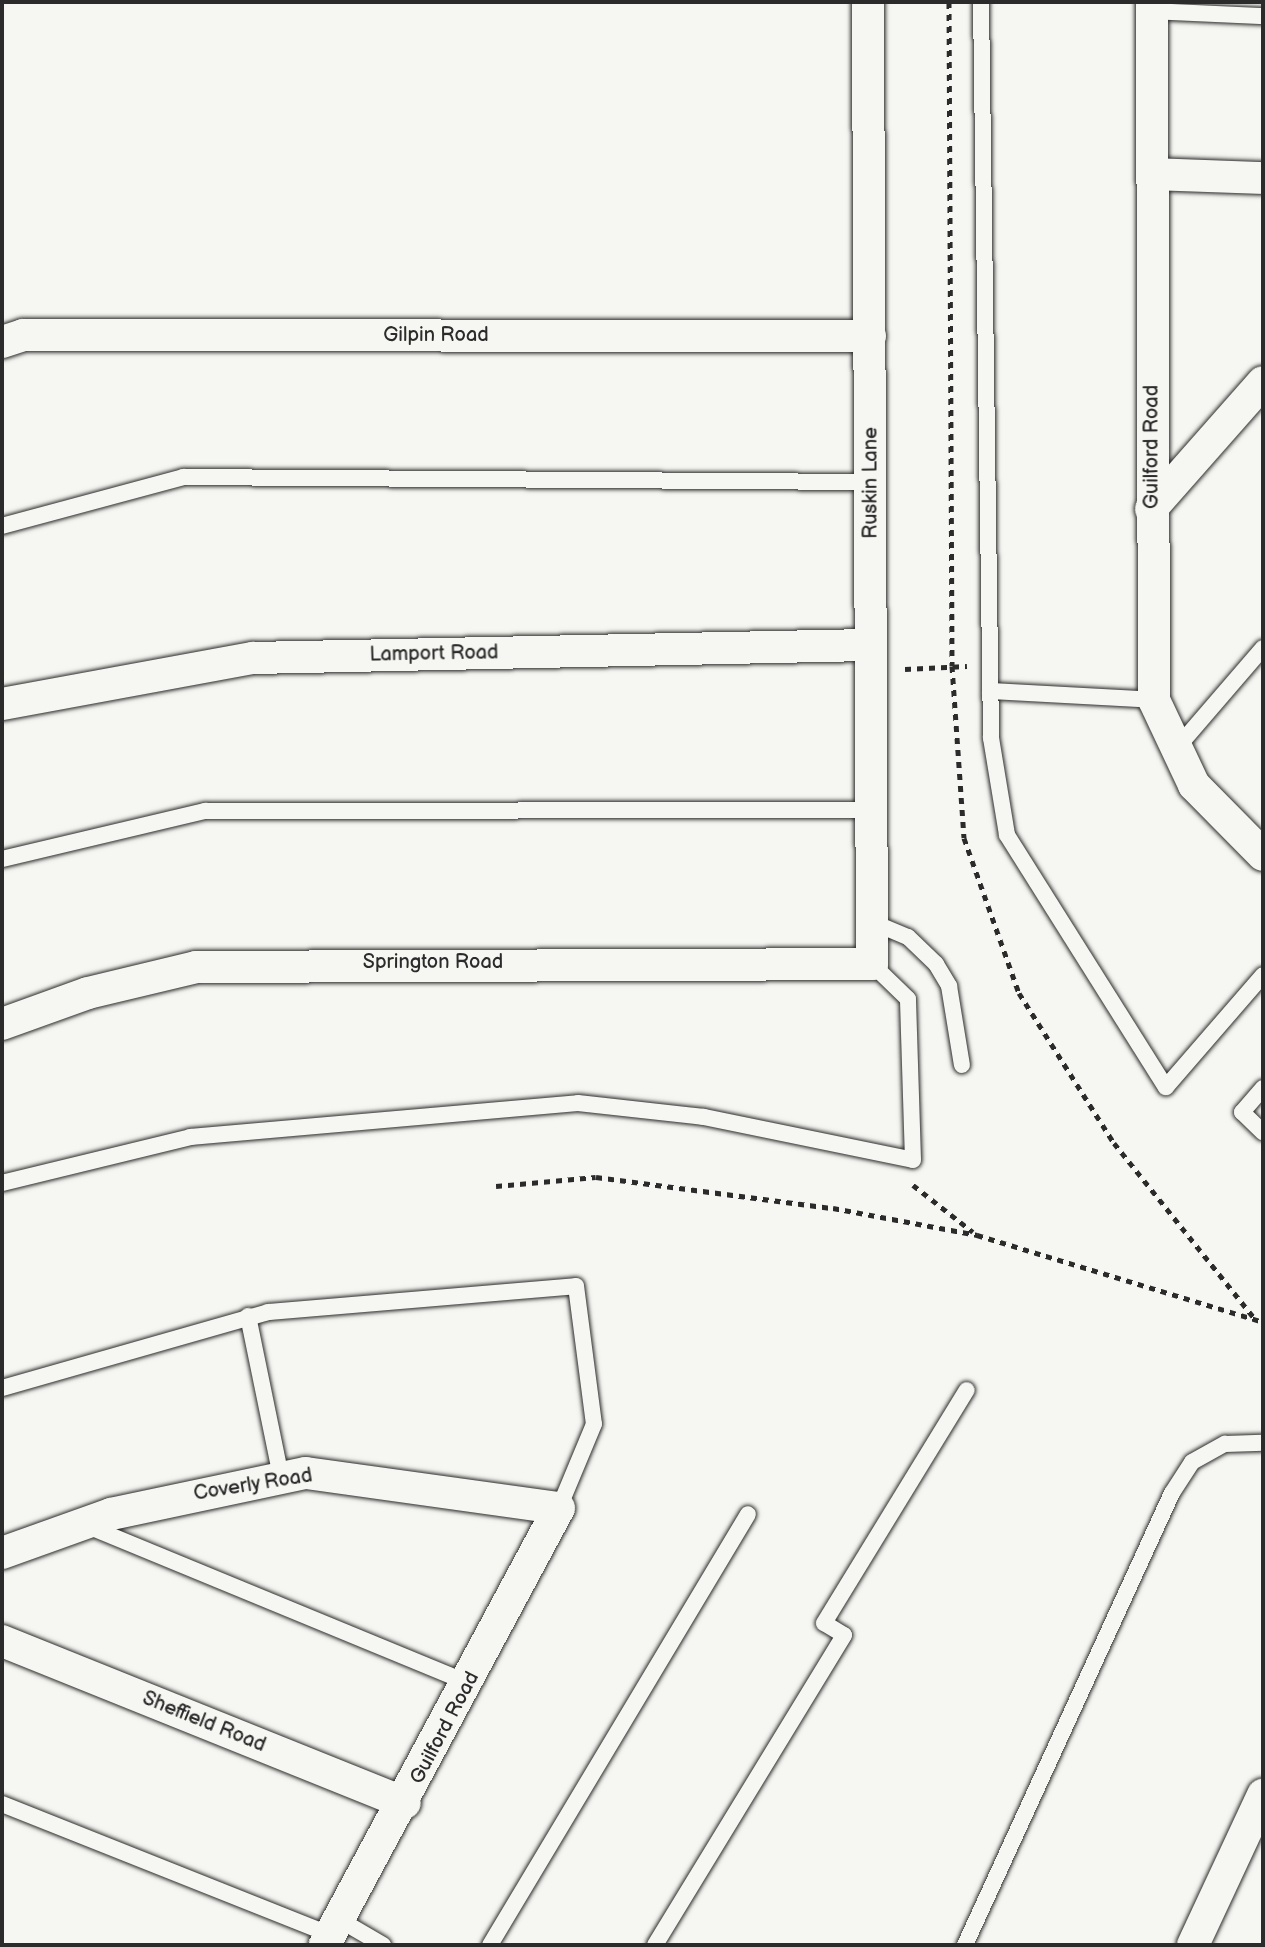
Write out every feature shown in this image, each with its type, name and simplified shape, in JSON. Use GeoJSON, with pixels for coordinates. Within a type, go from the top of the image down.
{"type":"FeatureCollection","features":[{"type":"Feature","properties":{"kind":"street","name":"Ruskin Lane"},"geometry":{"type":"LineString","coordinates":[[868,2],[872,964]]}},
{"type":"Feature","properties":{"kind":"street","name":"Guilford Road"},"geometry":{"type":"LineString","coordinates":[[1152,7],[1151,509],[1154,700],[1194,785],[1263,855]]}},
{"type":"Feature","properties":{"kind":"street"},"geometry":{"type":"LineString","coordinates":[[1153,174],[1263,178]]}},
{"type":"Feature","properties":{"kind":"street","name":"Gilpin Road"},"geometry":{"type":"LineString","coordinates":[[2,342],[23,335],[870,336]]}},
{"type":"Feature","properties":{"kind":"street"},"geometry":{"type":"LineString","coordinates":[[1151,509],[1263,382]]}},
{"type":"Feature","properties":{"kind":"street","name":"Lamport Road"},"geometry":{"type":"LineString","coordinates":[[2,704],[253,658],[872,658]]}},
{"type":"Feature","properties":{"kind":"street","name":"Springton Road"},"geometry":{"type":"LineString","coordinates":[[2,1024],[196,967],[872,964]]}},
{"type":"Feature","properties":{"kind":"street","name":"Coverly Road"},"geometry":{"type":"LineString","coordinates":[[2,1553],[82,1524],[281,1477],[350,1478],[559,1508]]}},
{"type":"Feature","properties":{"kind":"street","name":"Guilford Road"},"geometry":{"type":"LineString","coordinates":[[332,1933],[405,1803],[559,1508]]}},
{"type":"Feature","properties":{"kind":"street","name":"Sheffield Road"},"geometry":{"type":"LineString","coordinates":[[2,1641],[405,1803]]}},
{"type":"Feature","properties":{"kind":"street"},"geometry":{"type":"LineString","coordinates":[[1193,1945],[1263,1795]]}},
{"type":"Feature","properties":{"kind":"lane"},"geometry":{"type":"LineString","coordinates":[[981,2],[990,691],[996,795],[1007,835],[1166,1087],[1263,975]]}},
{"type":"Feature","properties":{"kind":"lane"},"geometry":{"type":"LineString","coordinates":[[1152,7],[1263,16]]}},
{"type":"Feature","properties":{"kind":"lane"},"geometry":{"type":"LineString","coordinates":[[2,526],[183,477],[871,482]]}},
{"type":"Feature","properties":{"kind":"lane"},"geometry":{"type":"LineString","coordinates":[[1176,749],[1263,648]]}},
{"type":"Feature","properties":{"kind":"lane"},"geometry":{"type":"LineString","coordinates":[[990,691],[1154,700]]}},
{"type":"Feature","properties":{"kind":"lane"},"geometry":{"type":"LineString","coordinates":[[2,859],[205,811],[872,810]]}},
{"type":"Feature","properties":{"kind":"lane"},"geometry":{"type":"LineString","coordinates":[[872,922],[908,937],[936,964],[949,986],[962,1065]]}},
{"type":"Feature","properties":{"kind":"lane"},"geometry":{"type":"LineString","coordinates":[[2,1183],[190,1137],[578,1103],[704,1117],[913,1160],[908,999],[872,964]]}},
{"type":"Feature","properties":{"kind":"lane"},"geometry":{"type":"LineString","coordinates":[[1263,1088],[1242,1112],[1263,1132]]}},
{"type":"Feature","properties":{"kind":"lane"},"geometry":{"type":"LineString","coordinates":[[2,1388],[248,1316],[415,1294],[576,1286],[594,1424],[559,1508]]}},
{"type":"Feature","properties":{"kind":"lane"},"geometry":{"type":"LineString","coordinates":[[248,1316],[281,1477]]}},
{"type":"Feature","properties":{"kind":"lane"},"geometry":{"type":"LineString","coordinates":[[655,1945],[844,1635],[824,1623],[967,1390]]}},
{"type":"Feature","properties":{"kind":"lane"},"geometry":{"type":"LineString","coordinates":[[965,1945],[1172,1493],[1192,1462],[1225,1444],[1263,1443]]}},
{"type":"Feature","properties":{"kind":"lane"},"geometry":{"type":"LineString","coordinates":[[490,1945],[748,1514]]}},
{"type":"Feature","properties":{"kind":"lane"},"geometry":{"type":"LineString","coordinates":[[82,1524],[469,1683]]}},
{"type":"Feature","properties":{"kind":"lane"},"geometry":{"type":"LineString","coordinates":[[2,1804],[332,1933],[383,1945]]}},
{"type":"Feature","properties":{"kind":"path"},"geometry":{"type":"LineString","coordinates":[[872,658],[990,668]]}},
{"type":"Feature","properties":{"kind":"path"},"geometry":{"type":"LineString","coordinates":[[913,1160],[913,1189],[977,1235]]}},
{"type":"Feature","properties":{"kind":"path"},"geometry":{"type":"LineString","coordinates":[[496,1186],[596,1177],[977,1235],[1263,1322]]}}]}
